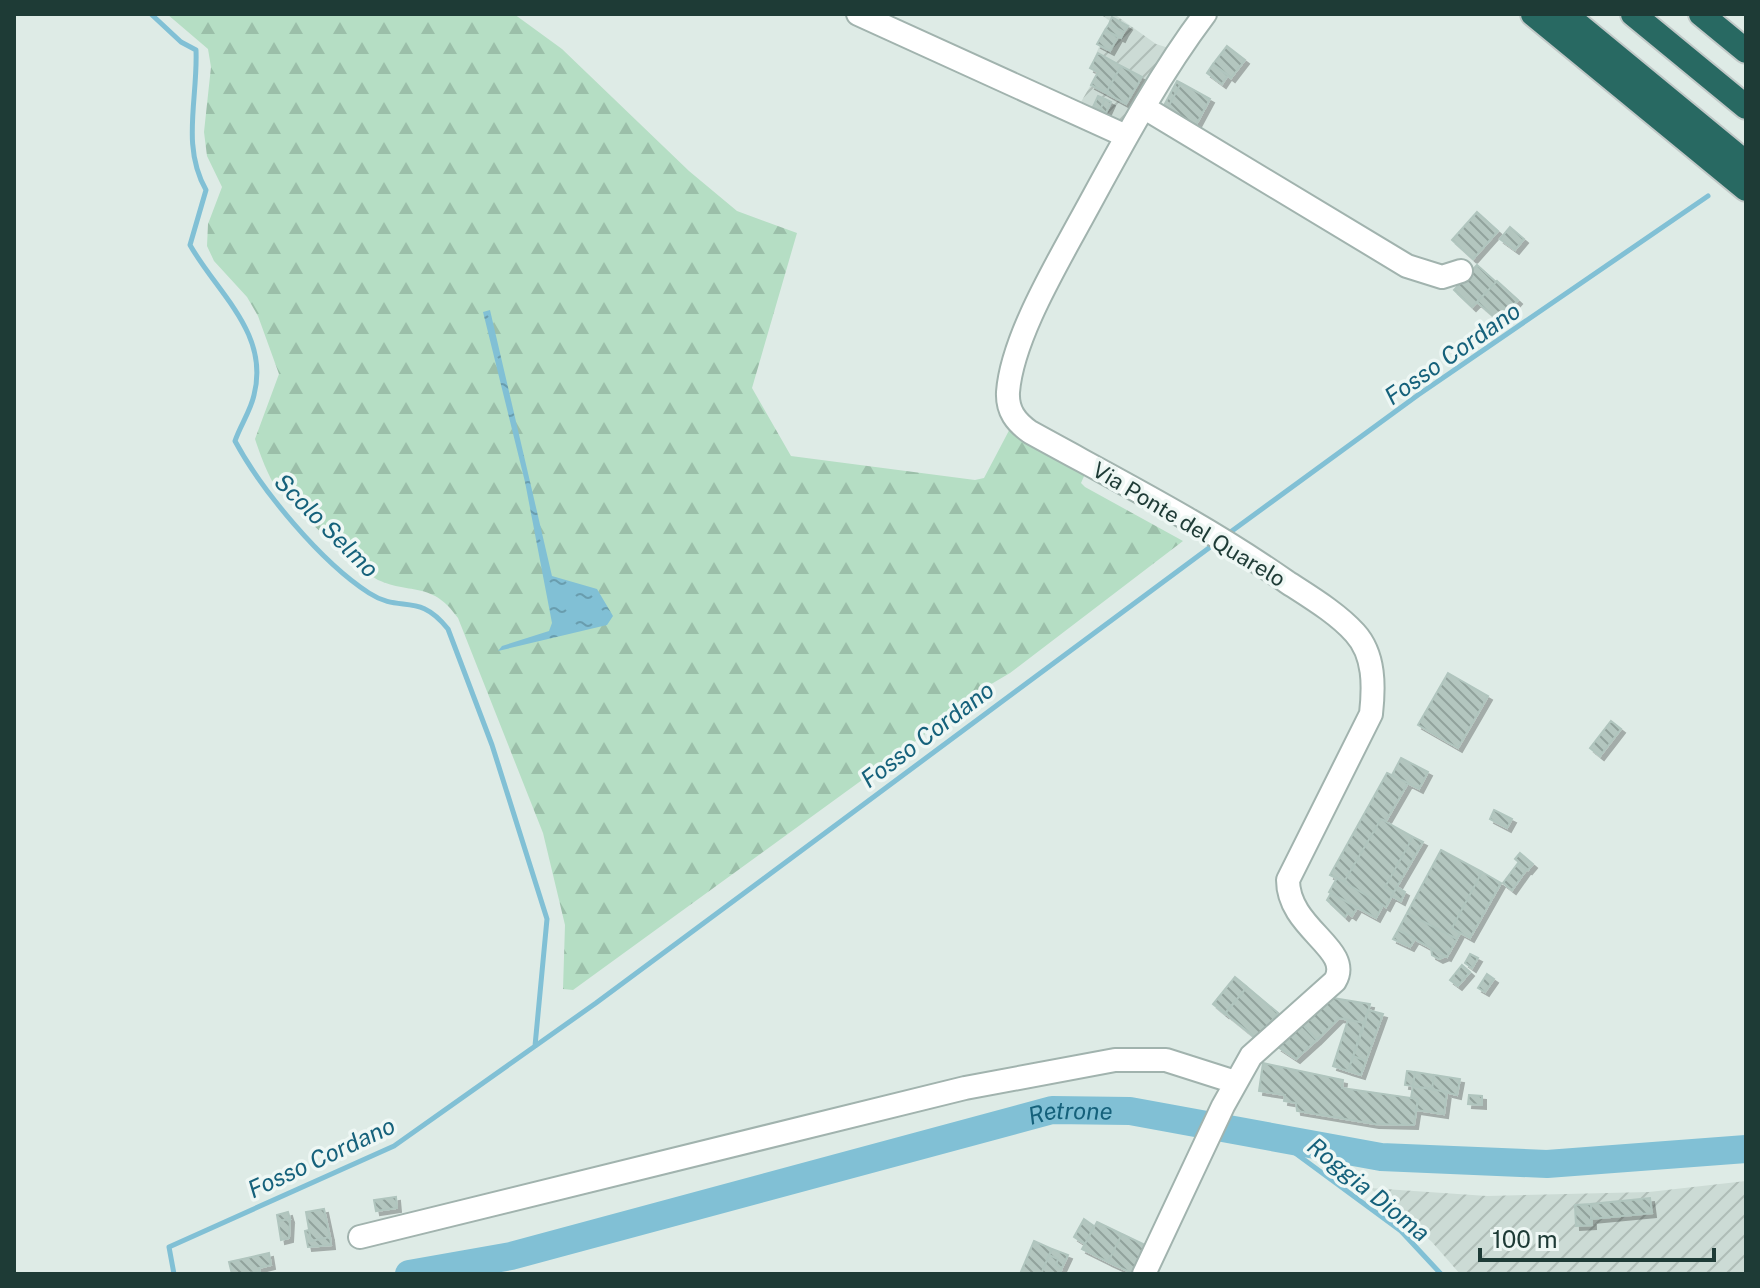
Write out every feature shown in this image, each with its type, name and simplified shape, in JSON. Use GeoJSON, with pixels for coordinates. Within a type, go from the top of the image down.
{"type":"FeatureCollection","features":[{"type":"Feature","properties":{"kind":"highway"},"geometry":{"type":"LineString","coordinates":[[1533,14],[1746,189]]}},
{"type":"Feature","properties":{"kind":"highway"},"geometry":{"type":"LineString","coordinates":[[1565,14],[1746,163]]}},
{"type":"Feature","properties":{"kind":"highway"},"geometry":{"type":"LineString","coordinates":[[1633,14],[1746,107]]}},
{"type":"Feature","properties":{"kind":"highway"},"geometry":{"type":"LineString","coordinates":[[1701,14],[1746,51]]}},
{"type":"Feature","properties":{"kind":"street"},"geometry":{"type":"LineString","coordinates":[[858,14],[1126,136]]}},
{"type":"Feature","properties":{"kind":"street","name":"Via Ponte del Quarelo"},"geometry":{"type":"LineString","coordinates":[[1144,1274],[1235,1082],[1266,1039],[1335,981],[1341,972],[1338,958],[1294,910],[1288,895],[1288,880],[1371,714],[1375,685],[1357,635],[1239,548],[1014,421],[1009,401],[1020,348],[1041,293],[1126,136],[1177,50],[1205,14]]}},
{"type":"Feature","properties":{"kind":"street"},"geometry":{"type":"LineString","coordinates":[[1145,108],[1407,266],[1442,277],[1461,271]]}},
{"type":"Feature","properties":{"kind":"street"},"geometry":{"type":"LineString","coordinates":[[360,1237],[965,1088],[1115,1060],[1166,1060],[1235,1082]]}},
{"type":"Feature","properties":{"kind":"shaded area"},"geometry":{"type":"Polygon","coordinates":[[[1100,14],[1114,14],[1156,44],[1172,49],[1129,126],[1076,111],[1098,72],[1090,68],[1110,21],[1100,14]]]}},
{"type":"Feature","properties":{"kind":"shaded area"},"geometry":{"type":"Polygon","coordinates":[[[1746,1181],[1746,1274],[1460,1274],[1432,1242],[1370,1188],[1487,1196],[1649,1192],[1746,1181]]]}},
{"type":"Feature","properties":{"kind":"green space"},"geometry":{"type":"Polygon","coordinates":[[[167,14],[514,14],[562,49],[689,171],[737,211],[797,233],[752,388],[791,456],[975,480],[984,478],[1014,421],[1089,465],[1081,483],[1085,487],[1183,541],[1010,673],[971,696],[924,735],[573,990],[563,989],[565,925],[543,833],[458,618],[448,606],[430,594],[390,584],[370,575],[285,498],[274,485],[265,465],[255,439],[279,374],[258,316],[247,297],[214,261],[207,246],[208,224],[222,187],[207,156],[204,132],[211,67],[208,49],[167,14]]]}},
{"type":"Feature","properties":{"kind":"water"},"geometry":{"type":"Polygon","coordinates":[[[490,310],[552,576],[597,589],[613,616],[607,625],[498,651],[502,646],[549,631],[552,623],[525,482],[483,312],[490,310]]]}},
{"type":"Feature","properties":{"kind":"building"},"geometry":{"type":"Polygon","coordinates":[[[1112,17],[1128,26],[1124,32],[1109,24],[1112,17]]]}},
{"type":"Feature","properties":{"kind":"building"},"geometry":{"type":"Polygon","coordinates":[[[1109,24],[1124,32],[1121,38],[1105,30],[1109,24]]]}},
{"type":"Feature","properties":{"kind":"building"},"geometry":{"type":"Polygon","coordinates":[[[1105,30],[1118,37],[1110,51],[1097,44],[1105,30]]]}},
{"type":"Feature","properties":{"kind":"building"},"geometry":{"type":"Polygon","coordinates":[[[1227,46],[1245,60],[1231,78],[1213,64],[1227,46]]]}},
{"type":"Feature","properties":{"kind":"building"},"geometry":{"type":"Polygon","coordinates":[[[1098,53],[1121,66],[1106,93],[1091,85],[1098,72],[1090,68],[1098,53]]]}},
{"type":"Feature","properties":{"kind":"building"},"geometry":{"type":"Polygon","coordinates":[[[1213,64],[1228,75],[1222,84],[1207,73],[1213,64]]]}},
{"type":"Feature","properties":{"kind":"building"},"geometry":{"type":"Polygon","coordinates":[[[1121,66],[1142,77],[1126,104],[1106,93],[1121,66]]]}},
{"type":"Feature","properties":{"kind":"building"},"geometry":{"type":"Polygon","coordinates":[[[1177,81],[1181,83],[1164,115],[1160,113],[1177,81]]]}},
{"type":"Feature","properties":{"kind":"building"},"geometry":{"type":"Polygon","coordinates":[[[1181,83],[1210,99],[1196,125],[1167,109],[1181,83]]]}},
{"type":"Feature","properties":{"kind":"building"},"geometry":{"type":"Polygon","coordinates":[[[1098,96],[1105,99],[1100,110],[1093,107],[1098,96]]]}},
{"type":"Feature","properties":{"kind":"building"},"geometry":{"type":"Polygon","coordinates":[[[1105,99],[1111,102],[1106,113],[1100,110],[1105,99]]]}},
{"type":"Feature","properties":{"kind":"building"},"geometry":{"type":"Polygon","coordinates":[[[1477,212],[1498,231],[1473,259],[1452,240],[1477,212]]]}},
{"type":"Feature","properties":{"kind":"building"},"geometry":{"type":"Polygon","coordinates":[[[1510,227],[1524,239],[1515,250],[1500,239],[1510,227]]]}},
{"type":"Feature","properties":{"kind":"building"},"geometry":{"type":"Polygon","coordinates":[[[1477,265],[1496,282],[1472,307],[1454,290],[1477,265]]]}},
{"type":"Feature","properties":{"kind":"building"},"geometry":{"type":"Polygon","coordinates":[[[1497,281],[1518,300],[1499,321],[1477,302],[1497,281]]]}},
{"type":"Feature","properties":{"kind":"building"},"geometry":{"type":"Polygon","coordinates":[[[1448,673],[1488,696],[1458,748],[1418,725],[1448,673]]]}},
{"type":"Feature","properties":{"kind":"building"},"geometry":{"type":"Polygon","coordinates":[[[1611,721],[1621,729],[1600,756],[1590,748],[1611,721]]]}},
{"type":"Feature","properties":{"kind":"building"},"geometry":{"type":"Polygon","coordinates":[[[1401,758],[1428,772],[1419,789],[1392,775],[1401,758]]]}},
{"type":"Feature","properties":{"kind":"building"},"geometry":{"type":"Polygon","coordinates":[[[1387,773],[1408,783],[1386,821],[1381,819],[1344,882],[1330,875],[1387,773]]]}},
{"type":"Feature","properties":{"kind":"building"},"geometry":{"type":"Polygon","coordinates":[[[1494,810],[1512,819],[1507,828],[1490,819],[1494,810]]]}},
{"type":"Feature","properties":{"kind":"building"},"geometry":{"type":"Polygon","coordinates":[[[1381,819],[1413,837],[1385,887],[1394,892],[1386,907],[1344,882],[1381,819]]]}},
{"type":"Feature","properties":{"kind":"building"},"geometry":{"type":"Polygon","coordinates":[[[1413,837],[1423,842],[1394,892],[1385,887],[1413,837]]]}},
{"type":"Feature","properties":{"kind":"building"},"geometry":{"type":"Polygon","coordinates":[[[1441,850],[1482,872],[1452,928],[1460,933],[1457,939],[1407,913],[1441,850]]]}},
{"type":"Feature","properties":{"kind":"building"},"geometry":{"type":"Polygon","coordinates":[[[1520,853],[1533,864],[1528,870],[1515,859],[1520,853]]]}},
{"type":"Feature","properties":{"kind":"building"},"geometry":{"type":"Polygon","coordinates":[[[1518,863],[1527,869],[1512,890],[1503,883],[1518,863]]]}},
{"type":"Feature","properties":{"kind":"building"},"geometry":{"type":"Polygon","coordinates":[[[1482,872],[1501,883],[1470,938],[1452,928],[1482,872]]]}},
{"type":"Feature","properties":{"kind":"building"},"geometry":{"type":"Polygon","coordinates":[[[1337,878],[1383,905],[1376,918],[1329,892],[1337,878]]]}},
{"type":"Feature","properties":{"kind":"building"},"geometry":{"type":"Polygon","coordinates":[[[1397,887],[1405,892],[1401,901],[1392,896],[1397,887]]]}},
{"type":"Feature","properties":{"kind":"building"},"geometry":{"type":"Polygon","coordinates":[[[1331,893],[1357,908],[1352,916],[1348,913],[1345,917],[1327,900],[1331,893]]]}},
{"type":"Feature","properties":{"kind":"building"},"geometry":{"type":"Polygon","coordinates":[[[1407,913],[1457,939],[1447,957],[1398,930],[1407,913]]]}},
{"type":"Feature","properties":{"kind":"building"},"geometry":{"type":"Polygon","coordinates":[[[1398,930],[1415,939],[1410,947],[1393,939],[1398,930]]]}},
{"type":"Feature","properties":{"kind":"building"},"geometry":{"type":"Polygon","coordinates":[[[1431,948],[1446,956],[1439,959],[1432,955],[1431,948]]]}},
{"type":"Feature","properties":{"kind":"building"},"geometry":{"type":"Polygon","coordinates":[[[1470,954],[1478,958],[1472,968],[1465,963],[1470,954]]]}},
{"type":"Feature","properties":{"kind":"building"},"geometry":{"type":"Polygon","coordinates":[[[1462,965],[1470,972],[1458,986],[1450,980],[1462,965]]]}},
{"type":"Feature","properties":{"kind":"building"},"geometry":{"type":"Polygon","coordinates":[[[1487,974],[1494,979],[1485,992],[1478,988],[1487,974]]]}},
{"type":"Feature","properties":{"kind":"building"},"geometry":{"type":"Polygon","coordinates":[[[1235,977],[1247,987],[1225,1014],[1213,1004],[1235,977]]]}},
{"type":"Feature","properties":{"kind":"building"},"geometry":{"type":"Polygon","coordinates":[[[1247,987],[1278,1013],[1257,1039],[1225,1013],[1247,987]]]}},
{"type":"Feature","properties":{"kind":"building"},"geometry":{"type":"Polygon","coordinates":[[[1333,998],[1370,1004],[1365,1023],[1339,1018],[1317,1040],[1302,1024],[1333,998]]]}},
{"type":"Feature","properties":{"kind":"building"},"geometry":{"type":"Polygon","coordinates":[[[1368,1010],[1383,1014],[1366,1061],[1353,1056],[1368,1010]]]}},
{"type":"Feature","properties":{"kind":"building"},"geometry":{"type":"Polygon","coordinates":[[[1348,1020],[1365,1023],[1348,1071],[1333,1066],[1348,1020]]]}},
{"type":"Feature","properties":{"kind":"building"},"geometry":{"type":"Polygon","coordinates":[[[1302,1024],[1317,1040],[1296,1059],[1278,1047],[1302,1024]]]}},
{"type":"Feature","properties":{"kind":"building"},"geometry":{"type":"Polygon","coordinates":[[[1353,1056],[1366,1061],[1361,1075],[1348,1071],[1353,1056]]]}},
{"type":"Feature","properties":{"kind":"building"},"geometry":{"type":"Polygon","coordinates":[[[1263,1063],[1343,1080],[1342,1088],[1418,1099],[1414,1125],[1375,1124],[1297,1111],[1296,1103],[1284,1101],[1285,1095],[1259,1091],[1263,1063]]]}},
{"type":"Feature","properties":{"kind":"building"},"geometry":{"type":"Polygon","coordinates":[[[1407,1071],[1415,1072],[1413,1086],[1405,1085],[1407,1071]]]}},
{"type":"Feature","properties":{"kind":"building"},"geometry":{"type":"Polygon","coordinates":[[[1415,1072],[1434,1075],[1432,1089],[1413,1086],[1415,1072]]]}},
{"type":"Feature","properties":{"kind":"building"},"geometry":{"type":"Polygon","coordinates":[[[1434,1075],[1460,1079],[1457,1095],[1432,1089],[1434,1075]]]}},
{"type":"Feature","properties":{"kind":"building"},"geometry":{"type":"Polygon","coordinates":[[[1413,1086],[1447,1092],[1444,1114],[1416,1110],[1418,1099],[1411,1098],[1413,1086]]]}},
{"type":"Feature","properties":{"kind":"building"},"geometry":{"type":"Polygon","coordinates":[[[1469,1095],[1482,1096],[1482,1105],[1468,1104],[1469,1095]]]}},
{"type":"Feature","properties":{"kind":"building"},"geometry":{"type":"Polygon","coordinates":[[[396,1197],[397,1208],[376,1211],[374,1200],[396,1197]]]}},
{"type":"Feature","properties":{"kind":"building"},"geometry":{"type":"Polygon","coordinates":[[[1650,1198],[1652,1213],[1591,1219],[1591,1204],[1650,1198]]]}},
{"type":"Feature","properties":{"kind":"building"},"geometry":{"type":"Polygon","coordinates":[[[1591,1204],[1592,1225],[1576,1226],[1575,1205],[1591,1204]]]}},
{"type":"Feature","properties":{"kind":"building"},"geometry":{"type":"Polygon","coordinates":[[[324,1209],[330,1237],[311,1241],[306,1212],[324,1209]]]}},
{"type":"Feature","properties":{"kind":"building"},"geometry":{"type":"Polygon","coordinates":[[[288,1212],[290,1219],[278,1221],[277,1215],[288,1212]]]}},
{"type":"Feature","properties":{"kind":"building"},"geometry":{"type":"Polygon","coordinates":[[[290,1219],[289,1238],[281,1240],[278,1221],[290,1219]]]}},
{"type":"Feature","properties":{"kind":"building"},"geometry":{"type":"Polygon","coordinates":[[[1084,1219],[1094,1226],[1085,1244],[1074,1237],[1084,1219]]]}},
{"type":"Feature","properties":{"kind":"building"},"geometry":{"type":"Polygon","coordinates":[[[1097,1222],[1122,1234],[1108,1262],[1082,1249],[1097,1222]]]}},
{"type":"Feature","properties":{"kind":"building"},"geometry":{"type":"Polygon","coordinates":[[[309,1230],[311,1241],[330,1237],[331,1245],[308,1247],[305,1231],[309,1230]]]}},
{"type":"Feature","properties":{"kind":"building"},"geometry":{"type":"Polygon","coordinates":[[[1122,1234],[1147,1246],[1132,1273],[1108,1262],[1122,1234]]]}},
{"type":"Feature","properties":{"kind":"building"},"geometry":{"type":"Polygon","coordinates":[[[1034,1241],[1052,1249],[1041,1274],[1020,1274],[1034,1241]]]}},
{"type":"Feature","properties":{"kind":"building"},"geometry":{"type":"Polygon","coordinates":[[[1052,1249],[1068,1255],[1062,1268],[1056,1265],[1058,1259],[1049,1255],[1052,1249]]]}},
{"type":"Feature","properties":{"kind":"building"},"geometry":{"type":"Polygon","coordinates":[[[269,1253],[271,1265],[259,1268],[260,1272],[232,1274],[229,1262],[269,1253]]]}},
{"type":"Feature","properties":{"kind":"building"},"geometry":{"type":"Polygon","coordinates":[[[1049,1255],[1058,1259],[1056,1265],[1062,1268],[1060,1274],[1041,1274],[1049,1255]]]}},
{"type":"Feature","properties":{"kind":"waterway","name":"Scolo Selmo"},"geometry":{"type":"LineString","coordinates":[[151,14],[181,42],[196,50],[192,139],[198,173],[206,190],[190,245],[238,315],[255,352],[257,373],[253,401],[235,441],[294,524],[351,580],[380,599],[428,610],[448,629],[492,745],[547,919],[535,1046]]}},
{"type":"Feature","properties":{"kind":"waterway","name":"Fosso Cordano"},"geometry":{"type":"LineString","coordinates":[[1225,536],[1418,395],[1708,196]]}},
{"type":"Feature","properties":{"kind":"waterway","name":"Fosso Cordano"},"geometry":{"type":"LineString","coordinates":[[174,1274],[169,1247],[394,1146],[596,1003],[1217,542]]}},
{"type":"Feature","properties":{"kind":"waterway","name":"Retrone"},"geometry":{"type":"LineString","coordinates":[[409,1274],[511,1256],[1052,1110],[1130,1111],[1381,1157],[1547,1164],[1746,1149]]}},
{"type":"Feature","properties":{"kind":"waterway","name":"Roggia Dioma"},"geometry":{"type":"LineString","coordinates":[[1272,1136],[1401,1231],[1441,1274]]}}]}
